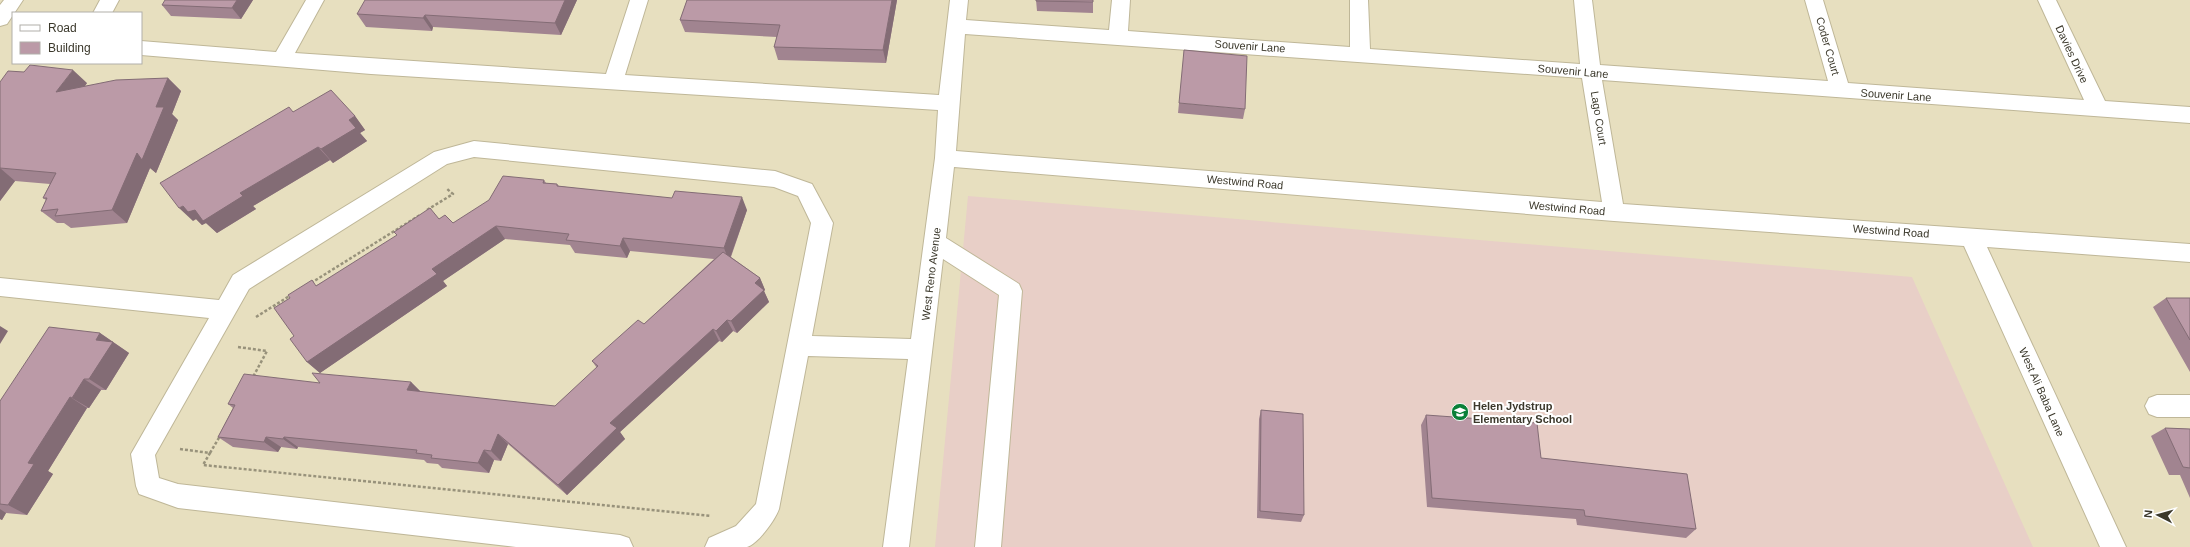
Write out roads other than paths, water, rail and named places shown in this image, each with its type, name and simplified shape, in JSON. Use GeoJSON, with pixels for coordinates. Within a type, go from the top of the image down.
{"type":"FeatureCollection","features":[{"type":"Feature","properties":{"kind":"street"},"geometry":{"type":"LineString","coordinates":[[0,19],[14,0]]}},
{"type":"Feature","properties":{"kind":"street"},"geometry":{"type":"LineString","coordinates":[[103,12],[110,0]]}},
{"type":"Feature","properties":{"kind":"street"},"geometry":{"type":"LineString","coordinates":[[282,59],[315,0]]}},
{"type":"Feature","properties":{"kind":"street"},"geometry":{"type":"LineString","coordinates":[[612,83],[639,0]]}},
{"type":"Feature","properties":{"kind":"street","name":"West Reno Avenue"},"geometry":{"type":"LineString","coordinates":[[896,547],[945,158],[948,103],[959,0]]}},
{"type":"Feature","properties":{"kind":"street"},"geometry":{"type":"LineString","coordinates":[[1118,37],[1121,0]]}},
{"type":"Feature","properties":{"kind":"street"},"geometry":{"type":"LineString","coordinates":[[1359,0],[1360,53]]}},
{"type":"Feature","properties":{"kind":"street","name":"Lago Court"},"geometry":{"type":"LineString","coordinates":[[1583,0],[1591,72],[1614,212]]}},
{"type":"Feature","properties":{"kind":"street","name":"Coder Court"},"geometry":{"type":"LineString","coordinates":[[1814,0],[1841,91]]}},
{"type":"Feature","properties":{"kind":"street","name":"Davies Drive"},"geometry":{"type":"LineString","coordinates":[[2047,0],[2098,108]]}},
{"type":"Feature","properties":{"kind":"street","name":"Souvenir Lane"},"geometry":{"type":"LineString","coordinates":[[956,26],[1360,53],[1841,91],[2190,115]]}},
{"type":"Feature","properties":{"kind":"street"},"geometry":{"type":"LineString","coordinates":[[142,48],[372,67],[948,103]]}},
{"type":"Feature","properties":{"kind":"street"},"geometry":{"type":"LineString","coordinates":[[620,547],[178,496],[148,486],[143,454],[241,282],[441,158],[474,150],[775,179],[805,190],[822,223],[766,509],[745,535],[718,547]]}},
{"type":"Feature","properties":{"kind":"street","name":"Westwind Road"},"geometry":{"type":"LineString","coordinates":[[945,158],[1614,212],[2190,253]]}},
{"type":"Feature","properties":{"kind":"street","name":"West Ali Baba Lane"},"geometry":{"type":"LineString","coordinates":[[1971,237],[2113,547]]}},
{"type":"Feature","properties":{"kind":"street"},"geometry":{"type":"LineString","coordinates":[[935,242],[1011,291],[988,547]]}},
{"type":"Feature","properties":{"kind":"street"},"geometry":{"type":"LineString","coordinates":[[0,287],[225,310]]}},
{"type":"Feature","properties":{"kind":"street"},"geometry":{"type":"LineString","coordinates":[[798,346],[921,349]]}},
{"type":"Feature","properties":{"kind":"street"},"geometry":{"type":"LineString","coordinates":[[2157,406],[2190,406]]}},
{"type":"Feature","properties":{"kind":"place","name":"Helen Jydstrup Elementary School"},"geometry":{"type":"Point","coordinates":[1460,412]}}]}
